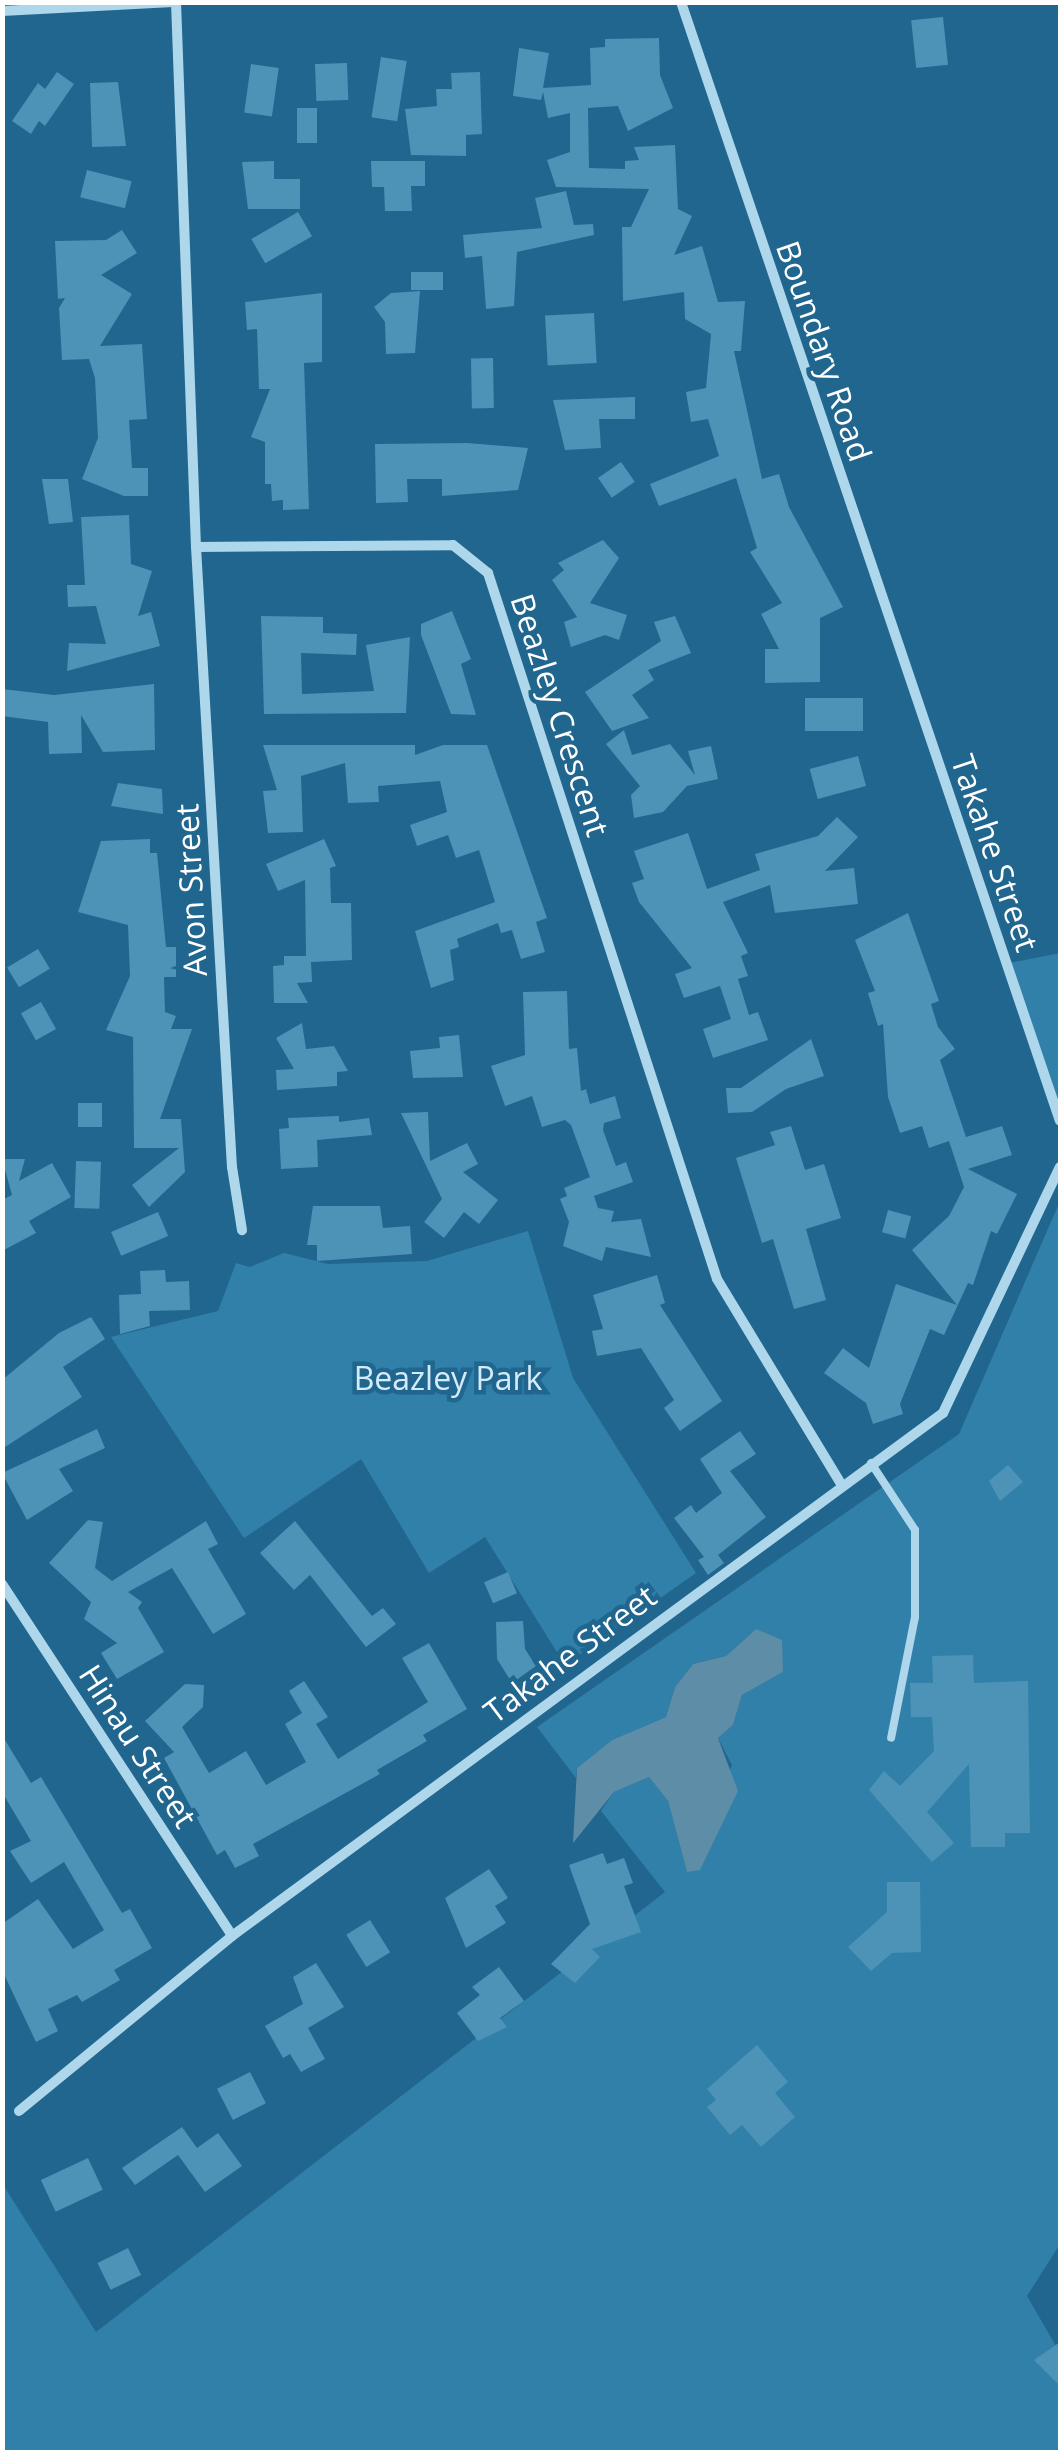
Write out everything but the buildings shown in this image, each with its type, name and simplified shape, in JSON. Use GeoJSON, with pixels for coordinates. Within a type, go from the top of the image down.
{"type":"FeatureCollection","features":[{"type":"Feature","properties":{"kind":"street"},"geometry":{"type":"LineString","coordinates":[[2,11],[174,2],[196,547]]}},
{"type":"Feature","properties":{"kind":"street","name":"Boundary Road"},"geometry":{"type":"LineString","coordinates":[[681,2],[920,715]]}},
{"type":"Feature","properties":{"kind":"street","name":"Beazley Crescent"},"geometry":{"type":"LineString","coordinates":[[196,547],[453,545],[488,573],[716,1279],[842,1484]]}},
{"type":"Feature","properties":{"kind":"street","name":"Avon Street"},"geometry":{"type":"LineString","coordinates":[[196,547],[232,1167],[242,1230]]}},
{"type":"Feature","properties":{"kind":"street","name":"Takahe Street"},"geometry":{"type":"LineString","coordinates":[[920,715],[1060,1121]]}},
{"type":"Feature","properties":{"kind":"street","name":"Takahe Street"},"geometry":{"type":"LineString","coordinates":[[19,2111],[232,1936],[942,1414],[1060,1168]]}},
{"type":"Feature","properties":{"kind":"street","name":"Hinau Street"},"geometry":{"type":"LineString","coordinates":[[2,1584],[232,1936]]}},
{"type":"Feature","properties":{"kind":"lane"},"geometry":{"type":"LineString","coordinates":[[871,1464],[915,1530],[914,1617],[891,1738]]}},
{"type":"Feature","properties":{"kind":"green space"},"geometry":{"type":"Polygon","coordinates":[[[1060,953],[1060,1120],[1009,963],[1060,953]]]}},
{"type":"Feature","properties":{"kind":"green space"},"geometry":{"type":"Polygon","coordinates":[[[1060,1201],[1060,2244],[1027,2296],[1060,2353],[1060,2452],[3,2452],[2,2183],[96,2332],[665,1892],[601,1811],[614,1792],[649,1777],[668,1801],[687,1872],[732,1765],[718,1738],[733,1725],[742,1695],[783,1672],[756,1629],[726,1656],[693,1664],[675,1687],[666,1717],[612,1740],[577,1768],[576,1778],[537,1727],[959,1434],[1060,1201]]]}},
{"type":"Feature","properties":{"kind":"green space","name":"Beazley Park"},"geometry":{"type":"Polygon","coordinates":[[[528,1231],[573,1378],[696,1573],[565,1665],[485,1537],[429,1573],[361,1459],[244,1538],[111,1337],[218,1311],[236,1263],[250,1267],[284,1253],[328,1264],[427,1261],[528,1231]]]}},
{"type":"Feature","properties":{"kind":"shaded area"},"geometry":{"type":"Polygon","coordinates":[[[756,1629],[782,1640],[783,1672],[742,1695],[733,1725],[718,1738],[738,1791],[700,1870],[687,1872],[668,1801],[649,1777],[614,1792],[573,1843],[577,1768],[612,1740],[666,1717],[675,1687],[693,1664],[726,1656],[756,1629]]]}}]}
